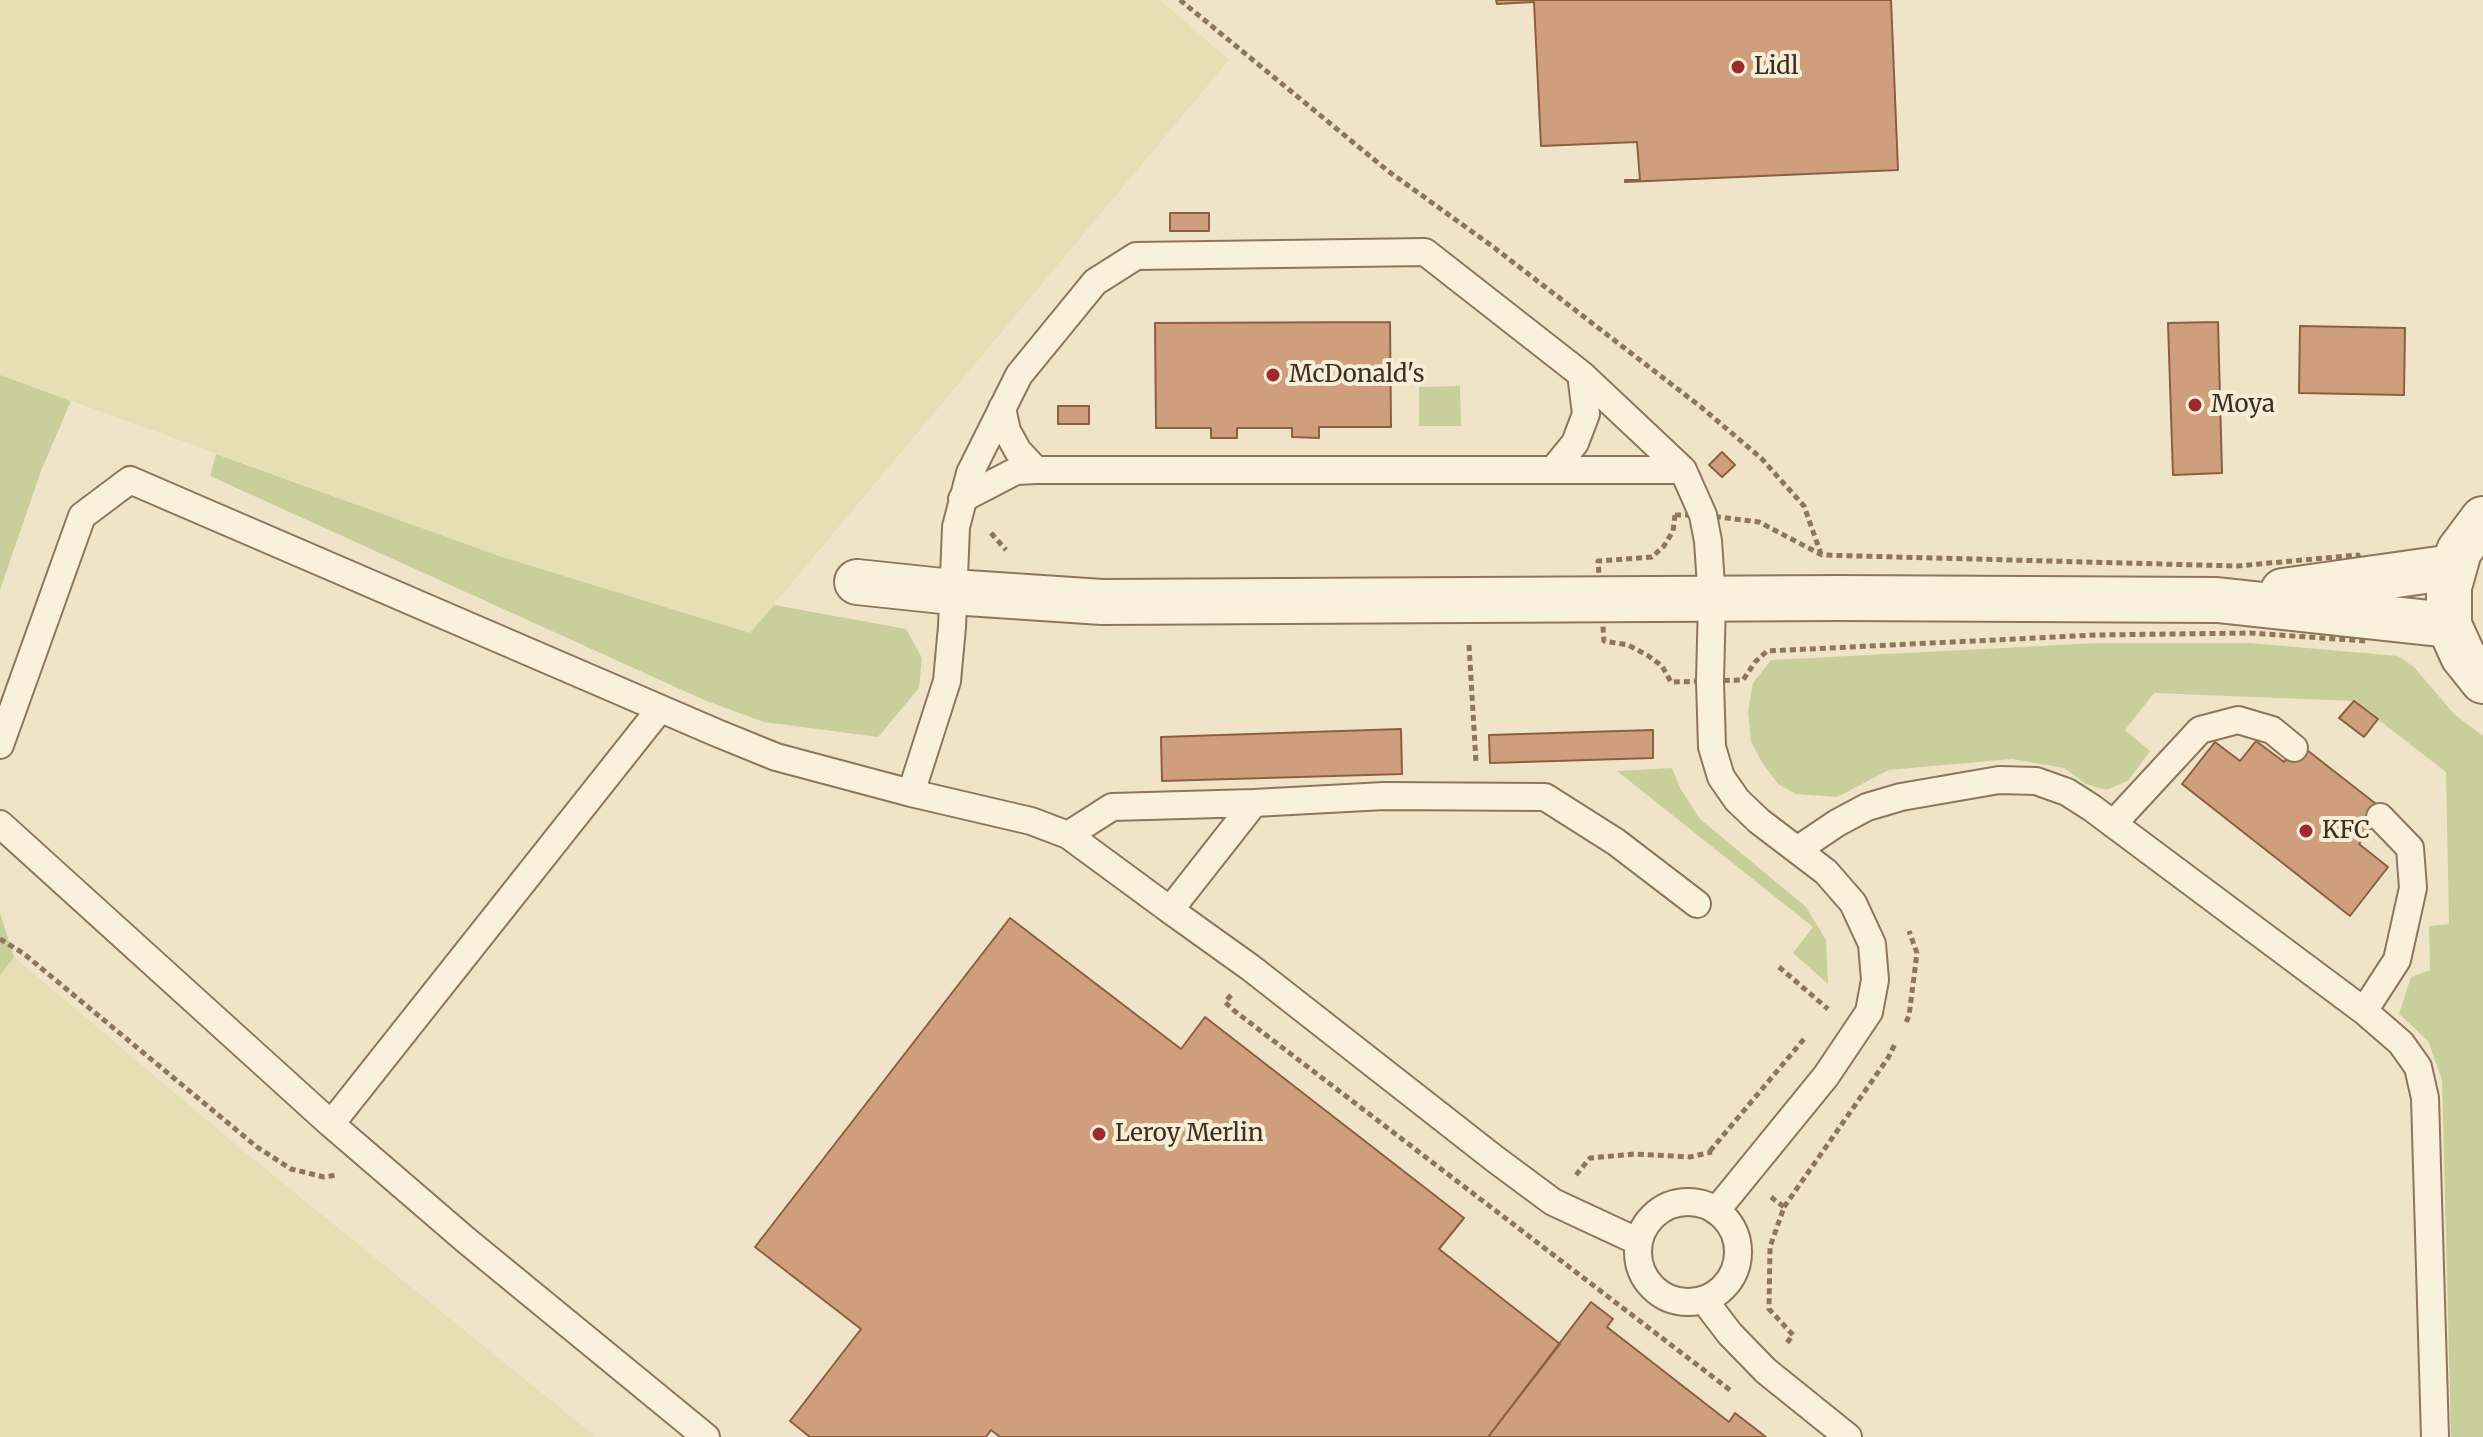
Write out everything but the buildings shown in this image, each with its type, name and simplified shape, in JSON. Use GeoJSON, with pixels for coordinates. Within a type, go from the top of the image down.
{"type":"FeatureCollection","features":[{"type":"Feature","properties":{"kind":"street"},"geometry":{"type":"LineString","coordinates":[[2483,519],[2459,551],[2449,587],[2449,625],[2463,656],[2483,681]]}},
{"type":"Feature","properties":{"kind":"street"},"geometry":{"type":"LineString","coordinates":[[2217,600],[2453,567]]}},
{"type":"Feature","properties":{"kind":"street"},"geometry":{"type":"LineString","coordinates":[[857,582],[1102,602],[1602,598],[2217,600],[2449,625]]}},
{"type":"Feature","properties":{"kind":"lane"},"geometry":{"type":"LineString","coordinates":[[911,793],[947,681],[956,527],[970,473],[1019,375],[1095,282],[1136,256],[1425,252],[1581,374],[1683,470],[1706,528],[1712,600],[1712,747],[1721,777],[1737,800],[1759,821],[1826,872],[1853,903],[1872,944],[1875,980],[1869,1012],[1826,1076],[1716,1211]]}},
{"type":"Feature","properties":{"kind":"lane"},"geometry":{"type":"LineString","coordinates":[[1553,470],[1575,443],[1586,414],[1581,374]]}},
{"type":"Feature","properties":{"kind":"lane"},"geometry":{"type":"LineString","coordinates":[[1002,408],[1007,431],[1018,451],[1036,470]]}},
{"type":"Feature","properties":{"kind":"lane"},"geometry":{"type":"LineString","coordinates":[[962,499],[1016,471],[1036,470],[1683,470]]}},
{"type":"Feature","properties":{"kind":"lane"},"geometry":{"type":"LineString","coordinates":[[0,745],[82,516],[130,480],[776,757],[1031,821],[1068,835],[1251,968],[1553,1202],[1639,1242]]}},
{"type":"Feature","properties":{"kind":"lane"},"geometry":{"type":"LineString","coordinates":[[331,1124],[660,709]]}},
{"type":"Feature","properties":{"kind":"lane"},"geometry":{"type":"LineString","coordinates":[[2113,824],[2200,730],[2238,720],[2272,730],[2294,748]]}},
{"type":"Feature","properties":{"kind":"lane"},"geometry":{"type":"LineString","coordinates":[[1797,850],[1867,807],[1901,797],[1999,780],[2036,781],[2067,792],[2113,824],[2364,1011],[2401,1043],[2418,1067],[2425,1098],[2435,1437]]}},
{"type":"Feature","properties":{"kind":"lane"},"geometry":{"type":"LineString","coordinates":[[1068,835],[1112,807],[1384,796],[1545,797],[1616,842],[1697,904]]}},
{"type":"Feature","properties":{"kind":"lane"},"geometry":{"type":"LineString","coordinates":[[1170,910],[1254,803]]}},
{"type":"Feature","properties":{"kind":"lane"},"geometry":{"type":"LineString","coordinates":[[2364,1011],[2397,960],[2413,888],[2410,848],[2380,817]]}},
{"type":"Feature","properties":{"kind":"lane"},"geometry":{"type":"LineString","coordinates":[[0,824],[331,1124],[706,1437]]}},
{"type":"Feature","properties":{"kind":"lane"},"geometry":{"type":"LineString","coordinates":[[1682,1202],[1716,1211],[1735,1237],[1735,1270],[1723,1288],[1704,1300],[1674,1301],[1661,1295],[1641,1272],[1638,1257],[1643,1228],[1650,1218],[1670,1205],[1682,1202]]}},
{"type":"Feature","properties":{"kind":"lane"},"geometry":{"type":"LineString","coordinates":[[1704,1300],[1730,1334],[1766,1371],[1848,1437]]}},
{"type":"Feature","properties":{"kind":"path"},"geometry":{"type":"LineString","coordinates":[[1180,0],[1388,171],[1492,246],[1701,407],[1761,458],[1804,506],[1838,598]]}},
{"type":"Feature","properties":{"kind":"path"},"geometry":{"type":"LineString","coordinates":[[1469,638],[1477,773]]}},
{"type":"Feature","properties":{"kind":"path"},"geometry":{"type":"LineString","coordinates":[[0,939],[23,953],[257,1147],[291,1169],[324,1177],[376,1163]]}},
{"type":"Feature","properties":{"kind":"path"},"geometry":{"type":"LineString","coordinates":[[1819,1021],[1829,1009]]}},
{"type":"Feature","properties":{"kind":"path"},"geometry":{"type":"LineString","coordinates":[[1710,1151],[1809,1033]]}},
{"type":"Feature","properties":{"kind":"shaded area"},"geometry":{"type":"Polygon","coordinates":[[[0,0],[1160,0],[1229,60],[750,633],[502,557],[0,375],[0,0]]]}},
{"type":"Feature","properties":{"kind":"shaded area"},"geometry":{"type":"Polygon","coordinates":[[[14,957],[247,1154],[596,1437],[0,1437],[0,975],[14,957]]]}},
{"type":"Feature","properties":{"kind":"green space"},"geometry":{"type":"Polygon","coordinates":[[[0,375],[71,401],[41,471],[0,590],[0,375]]]}},
{"type":"Feature","properties":{"kind":"green space"},"geometry":{"type":"Polygon","coordinates":[[[1460,386],[1461,426],[1419,426],[1419,387],[1460,386]]]}},
{"type":"Feature","properties":{"kind":"green space"},"geometry":{"type":"Polygon","coordinates":[[[216,454],[502,557],[750,633],[774,605],[906,629],[922,658],[919,688],[878,737],[764,722],[704,700],[210,476],[216,454]]]}},
{"type":"Feature","properties":{"kind":"green space"},"geometry":{"type":"Polygon","coordinates":[[[2098,643],[2250,643],[2398,656],[2414,667],[2454,714],[2483,736],[2483,1437],[2451,1437],[2442,1080],[2428,1041],[2399,1014],[2411,977],[2430,970],[2429,926],[2449,924],[2446,772],[2354,701],[2154,693],[2125,730],[2150,751],[2128,781],[2106,790],[2086,784],[2064,768],[2012,759],[1889,770],[1837,797],[1796,794],[1778,784],[1751,742],[1748,711],[1753,683],[1771,660],[2098,643]]]}},
{"type":"Feature","properties":{"kind":"green space"},"geometry":{"type":"Polygon","coordinates":[[[1672,768],[1680,788],[1700,819],[1806,907],[1826,940],[1828,984],[1793,953],[1813,927],[1617,771],[1672,768]]]}},
{"type":"Feature","properties":{"kind":"green space"},"geometry":{"type":"Polygon","coordinates":[[[0,913],[14,957],[0,975],[0,913]]]}},
{"type":"Feature","properties":{"kind":"place","name":"Lidl"},"geometry":{"type":"Point","coordinates":[1738,67]}},
{"type":"Feature","properties":{"kind":"place","name":"McDonald's"},"geometry":{"type":"Point","coordinates":[1273,375]}},
{"type":"Feature","properties":{"kind":"place","name":"Moya"},"geometry":{"type":"Point","coordinates":[2195,405]}},
{"type":"Feature","properties":{"kind":"place","name":"KFC"},"geometry":{"type":"Point","coordinates":[2306,831]}},
{"type":"Feature","properties":{"kind":"place","name":"Leroy Merlin"},"geometry":{"type":"Point","coordinates":[1099,1134]}}]}
